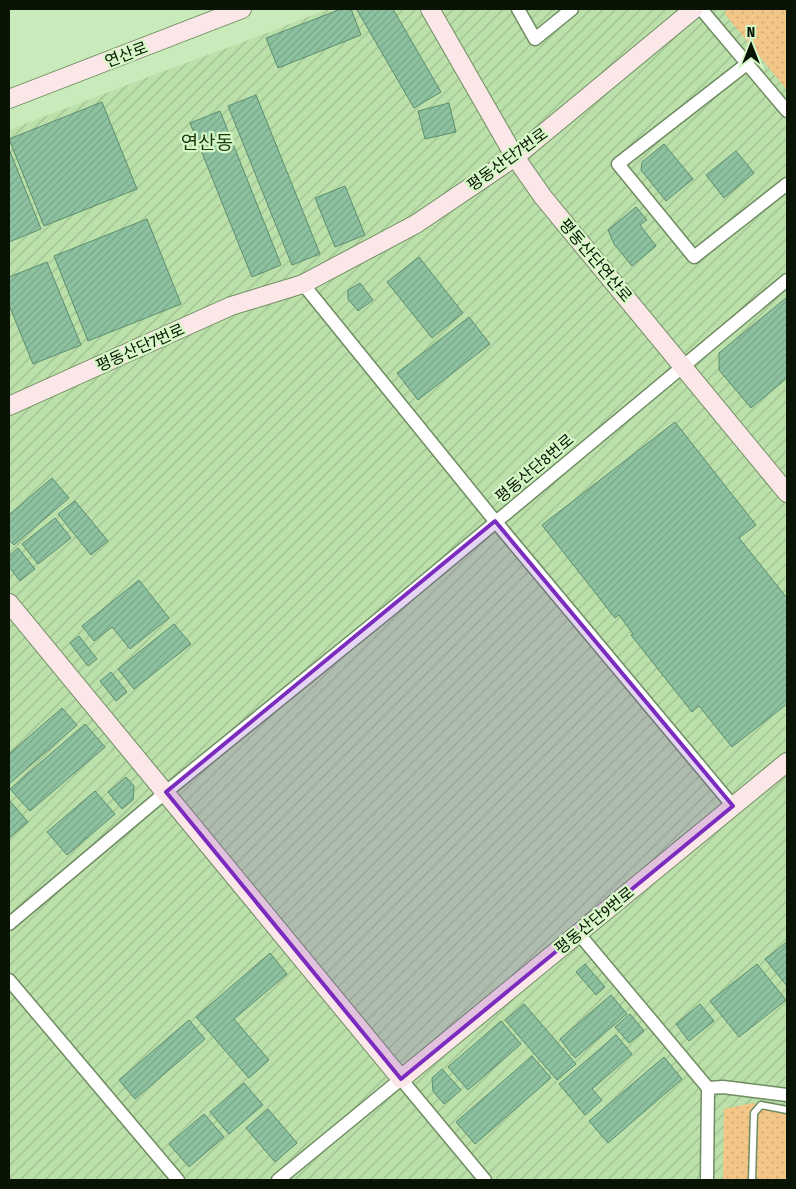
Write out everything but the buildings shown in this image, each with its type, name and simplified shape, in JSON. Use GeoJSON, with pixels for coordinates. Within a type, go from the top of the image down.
{"type":"FeatureCollection","features":[{"type":"Feature","properties":{"kind":"street","name":"연산로"},"geometry":{"type":"LineString","coordinates":[[9,98],[242,9]]}},
{"type":"Feature","properties":{"kind":"street","name":"평동산단연산로"},"geometry":{"type":"LineString","coordinates":[[430,9],[515,157],[543,197],[787,493]]}},
{"type":"Feature","properties":{"kind":"street"},"geometry":{"type":"LineString","coordinates":[[518,9],[535,39],[572,9]]}},
{"type":"Feature","properties":{"kind":"street","name":"평동산단7번로"},"geometry":{"type":"LineString","coordinates":[[9,406],[231,306],[303,284],[416,224],[515,157],[694,9]]}},
{"type":"Feature","properties":{"kind":"street"},"geometry":{"type":"LineString","coordinates":[[701,9],[787,111]]}},
{"type":"Feature","properties":{"kind":"street"},"geometry":{"type":"LineString","coordinates":[[748,63],[618,164],[694,257],[787,184]]}},
{"type":"Feature","properties":{"kind":"street","name":"평동산단8번로"},"geometry":{"type":"LineString","coordinates":[[733,806],[495,521],[787,280]]}},
{"type":"Feature","properties":{"kind":"street"},"geometry":{"type":"LineString","coordinates":[[9,924],[495,521],[303,284]]}},
{"type":"Feature","properties":{"kind":"street"},"geometry":{"type":"LineString","coordinates":[[9,604],[485,1180]]}},
{"type":"Feature","properties":{"kind":"street","name":"평동산단9번로"},"geometry":{"type":"LineString","coordinates":[[401,1079],[787,762]]}},
{"type":"Feature","properties":{"kind":"street"},"geometry":{"type":"LineString","coordinates":[[578,934],[708,1088],[707,1180]]}},
{"type":"Feature","properties":{"kind":"street"},"geometry":{"type":"LineString","coordinates":[[9,980],[178,1180]]}},
{"type":"Feature","properties":{"kind":"street"},"geometry":{"type":"LineString","coordinates":[[278,1180],[401,1079]]}},
{"type":"Feature","properties":{"kind":"street"},"geometry":{"type":"LineString","coordinates":[[708,1088],[723,1087],[787,1095]]}},
{"type":"Feature","properties":{"kind":"lane"},"geometry":{"type":"LineString","coordinates":[[752,1180],[754,1113],[761,1105],[787,1110]]}},
{"type":"Feature","properties":{"kind":"highlighted area"},"geometry":{"type":"Polygon","coordinates":[[[495,521],[733,806],[401,1079],[166,792],[495,521]]]}},
{"type":"Feature","properties":{"kind":"shaded area"},"geometry":{"type":"Polygon","coordinates":[[[328,9],[787,9],[787,1115],[753,1103],[725,1109],[723,1180],[9,1180],[9,130],[328,9]]]}},
{"type":"Feature","properties":{"kind":"shaded area"},"geometry":{"type":"Polygon","coordinates":[[[727,9],[787,9],[787,90],[725,14],[727,9]]]}},
{"type":"Feature","properties":{"kind":"shaded area"},"geometry":{"type":"Polygon","coordinates":[[[753,1103],[787,1115],[786,1180],[723,1180],[724,1109],[753,1103]]]}},
{"type":"Feature","properties":{"kind":"district","name":"연산동"},"geometry":{"type":"Point","coordinates":[207,142]}}]}
